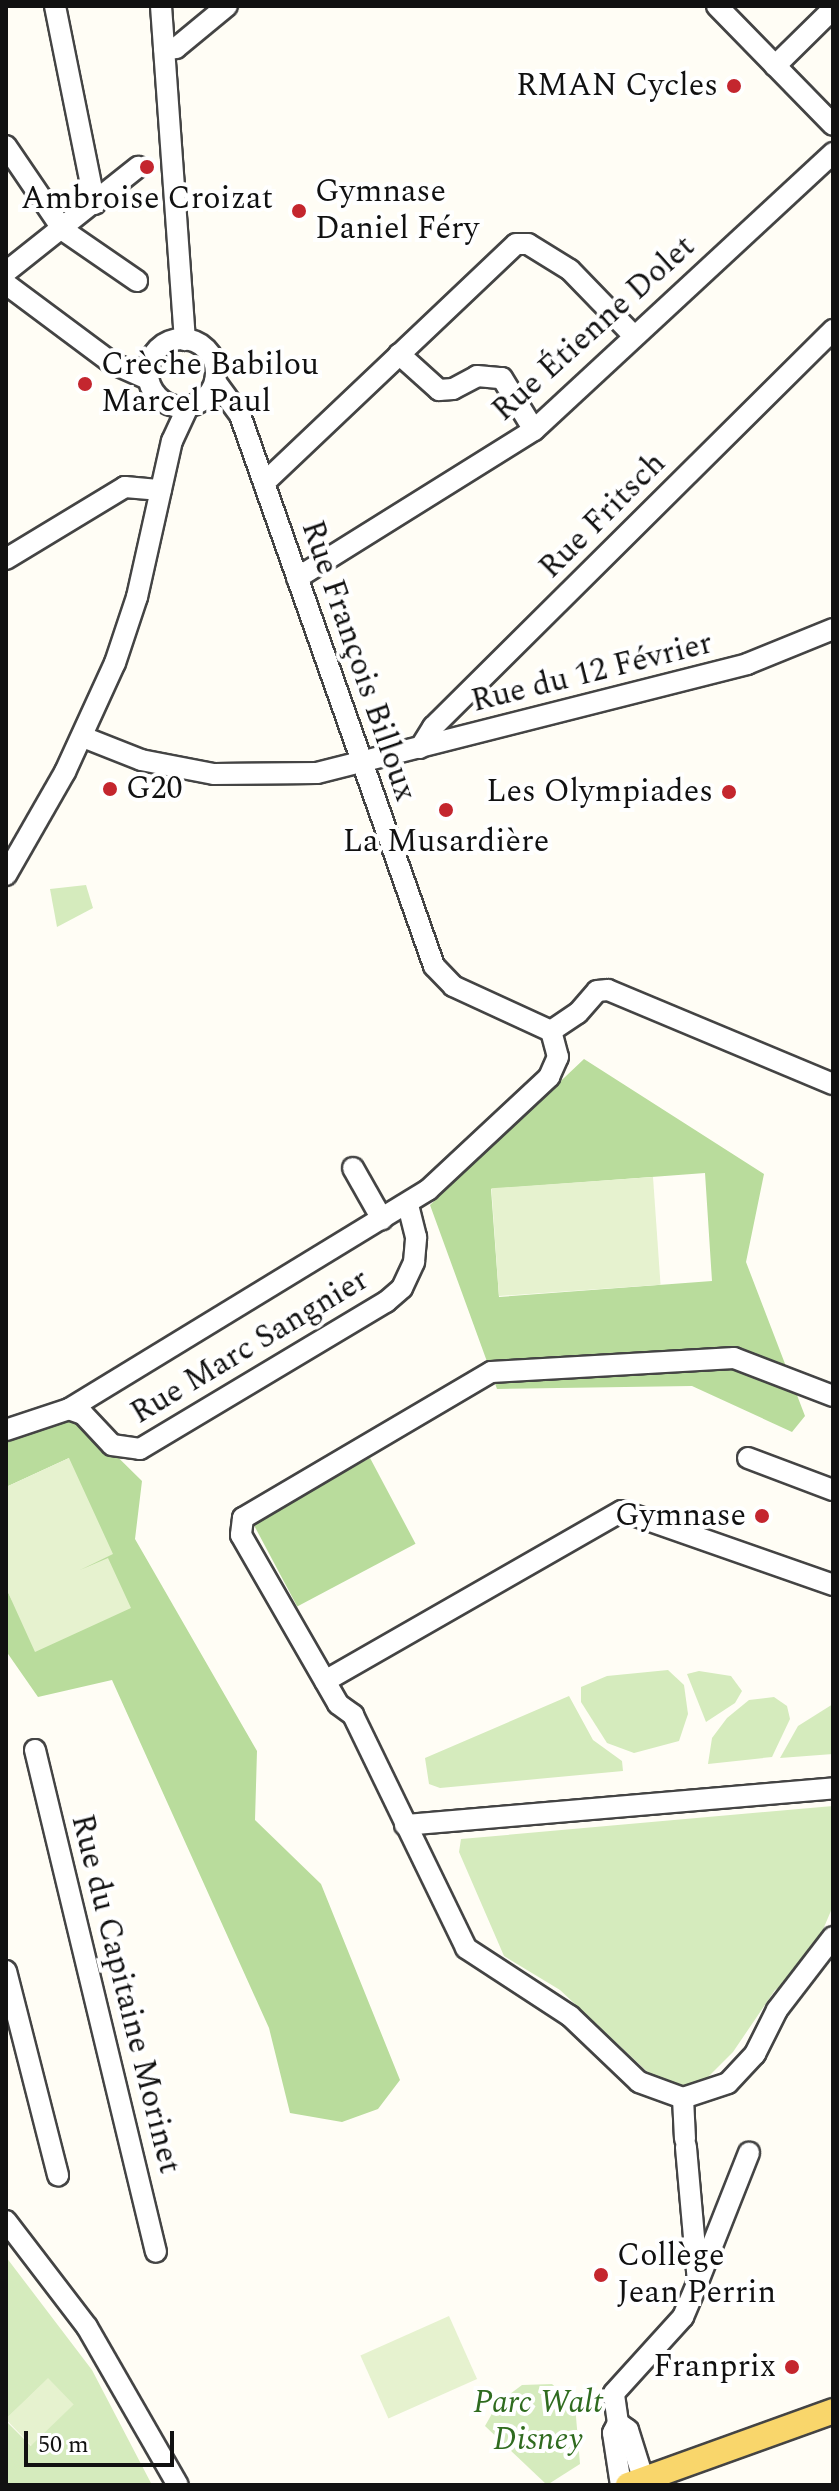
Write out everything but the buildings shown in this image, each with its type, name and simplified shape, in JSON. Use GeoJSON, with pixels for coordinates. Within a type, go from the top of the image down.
{"type":"FeatureCollection","features":[{"type":"Feature","properties":{"kind":"main road"},"geometry":{"type":"LineString","coordinates":[[631,2483],[833,2411]]}},
{"type":"Feature","properties":{"kind":"street"},"geometry":{"type":"LineString","coordinates":[[55,6],[95,204]]}},
{"type":"Feature","properties":{"kind":"street"},"geometry":{"type":"LineString","coordinates":[[161,6],[172,208],[185,340]]}},
{"type":"Feature","properties":{"kind":"street"},"geometry":{"type":"LineString","coordinates":[[164,49],[176,48],[227,6]]}},
{"type":"Feature","properties":{"kind":"street"},"geometry":{"type":"LineString","coordinates":[[717,6],[833,125]]}},
{"type":"Feature","properties":{"kind":"street"},"geometry":{"type":"LineString","coordinates":[[775,66],[833,9]]}},
{"type":"Feature","properties":{"kind":"street"},"geometry":{"type":"LineString","coordinates":[[6,146],[63,230],[137,281]]}},
{"type":"Feature","properties":{"kind":"street","name":"Rue Étienne Dolet"},"geometry":{"type":"LineString","coordinates":[[297,578],[534,430],[633,335],[833,153]]}},
{"type":"Feature","properties":{"kind":"street"},"geometry":{"type":"LineString","coordinates":[[6,272],[63,230],[138,167]]}},
{"type":"Feature","properties":{"kind":"street"},"geometry":{"type":"LineString","coordinates":[[264,483],[511,247],[522,243],[570,270],[633,335]]}},
{"type":"Feature","properties":{"kind":"street"},"geometry":{"type":"LineString","coordinates":[[6,284],[112,363],[148,379],[160,401],[172,441]]}},
{"type":"Feature","properties":{"kind":"street","name":"Rue Fritsch"},"geometry":{"type":"LineString","coordinates":[[420,748],[433,727],[833,330]]}},
{"type":"Feature","properties":{"kind":"street"},"geometry":{"type":"LineString","coordinates":[[6,875],[83,737],[137,597],[172,441],[188,407],[204,399],[215,381],[206,349],[185,340],[157,350],[148,379]]}},
{"type":"Feature","properties":{"kind":"street"},"geometry":{"type":"LineString","coordinates":[[399,354],[439,390],[453,389],[477,376],[502,378],[534,430]]}},
{"type":"Feature","properties":{"kind":"street","name":"Rue François Billoux"},"geometry":{"type":"LineString","coordinates":[[215,381],[240,415],[434,966],[453,986],[551,1031]]}},
{"type":"Feature","properties":{"kind":"street"},"geometry":{"type":"LineString","coordinates":[[160,401],[188,407]]}},
{"type":"Feature","properties":{"kind":"street"},"geometry":{"type":"LineString","coordinates":[[6,559],[125,487],[161,490]]}},
{"type":"Feature","properties":{"kind":"street","name":"Rue du 12 Février"},"geometry":{"type":"LineString","coordinates":[[83,737],[141,760],[214,774],[287,776],[362,764],[747,664],[833,629]]}},
{"type":"Feature","properties":{"kind":"street"},"geometry":{"type":"LineString","coordinates":[[408,1204],[449,1173],[549,1077],[558,1057],[551,1031],[578,1013],[597,991],[608,990],[833,1084]]}},
{"type":"Feature","properties":{"kind":"street"},"geometry":{"type":"LineString","coordinates":[[353,1168],[382,1219]]}},
{"type":"Feature","properties":{"kind":"street","name":"Rue Marc Sangnier"},"geometry":{"type":"LineString","coordinates":[[6,1430],[69,1409],[408,1204],[416,1249],[402,1288],[318,1344],[140,1449],[112,1445],[83,1414],[69,1409]]}},
{"type":"Feature","properties":{"kind":"street"},"geometry":{"type":"LineString","coordinates":[[833,1396],[734,1358],[491,1372],[243,1518],[241,1535],[338,1704],[353,1715],[466,1948],[570,2016],[639,2082],[683,2098],[728,2083],[755,2054],[777,2010],[833,1937]]}},
{"type":"Feature","properties":{"kind":"street"},"geometry":{"type":"LineString","coordinates":[[748,1458],[833,1490]]}},
{"type":"Feature","properties":{"kind":"street"},"geometry":{"type":"LineString","coordinates":[[325,1681],[622,1511],[833,1585]]}},
{"type":"Feature","properties":{"kind":"street","name":"Rue du Capitaine Morinet"},"geometry":{"type":"LineString","coordinates":[[35,1750],[156,2252]]}},
{"type":"Feature","properties":{"kind":"street"},"geometry":{"type":"LineString","coordinates":[[405,1825],[833,1788]]}},
{"type":"Feature","properties":{"kind":"street"},"geometry":{"type":"LineString","coordinates":[[6,1971],[58,2175]]}},
{"type":"Feature","properties":{"kind":"street"},"geometry":{"type":"LineString","coordinates":[[683,2098],[686,2168],[698,2282]]}},
{"type":"Feature","properties":{"kind":"street"},"geometry":{"type":"LineString","coordinates":[[631,2483],[628,2430],[618,2423],[614,2393],[683,2317],[749,2153]]}},
{"type":"Feature","properties":{"kind":"street"},"geometry":{"type":"LineString","coordinates":[[6,2221],[87,2327],[178,2485]]}},
{"type":"Feature","properties":{"kind":"green space"},"geometry":{"type":"Polygon","coordinates":[[[86,885],[93,908],[57,927],[50,889],[86,885]]]}},
{"type":"Feature","properties":{"kind":"green space"},"geometry":{"type":"Polygon","coordinates":[[[584,1059],[764,1174],[746,1262],[805,1416],[792,1432],[692,1386],[497,1389],[430,1205],[584,1059]],[[705,1173],[491,1189],[499,1297],[712,1281],[705,1173]]]}},
{"type":"Feature","properties":{"kind":"green space"},"geometry":{"type":"Polygon","coordinates":[[[653,1177],[661,1285],[499,1296],[491,1188],[653,1177]]]}},
{"type":"Feature","properties":{"kind":"green space"},"geometry":{"type":"Polygon","coordinates":[[[78,1418],[142,1481],[135,1539],[257,1751],[255,1820],[321,1884],[400,2080],[378,2109],[342,2122],[290,2113],[269,2028],[112,1680],[38,1697],[6,1651],[6,1588],[12,1600],[69,1458],[6,1487],[6,1442],[78,1418]]]}},
{"type":"Feature","properties":{"kind":"green space"},"geometry":{"type":"Polygon","coordinates":[[[69,1458],[113,1554],[80,1570],[108,1558],[131,1608],[35,1652],[6,1588],[6,1487],[69,1458]]]}},
{"type":"Feature","properties":{"kind":"green space"},"geometry":{"type":"Polygon","coordinates":[[[370,1458],[416,1544],[297,1607],[252,1521],[370,1458]]]}},
{"type":"Feature","properties":{"kind":"green space"},"geometry":{"type":"Polygon","coordinates":[[[668,1670],[684,1685],[688,1714],[679,1741],[634,1753],[607,1743],[581,1702],[581,1687],[607,1676],[668,1670]]]}},
{"type":"Feature","properties":{"kind":"green space"},"geometry":{"type":"Polygon","coordinates":[[[699,1671],[731,1676],[742,1691],[735,1703],[706,1722],[687,1674],[699,1671]]]}},
{"type":"Feature","properties":{"kind":"green space"},"geometry":{"type":"Polygon","coordinates":[[[569,1696],[593,1740],[622,1761],[623,1771],[440,1788],[429,1784],[425,1758],[569,1696]]]}},
{"type":"Feature","properties":{"kind":"green space"},"geometry":{"type":"Polygon","coordinates":[[[774,1697],[787,1706],[790,1719],[772,1757],[708,1764],[712,1738],[727,1718],[749,1700],[774,1697]]]}},
{"type":"Feature","properties":{"kind":"green space"},"geometry":{"type":"Polygon","coordinates":[[[833,1704],[833,1754],[780,1758],[798,1726],[833,1704]]]}},
{"type":"Feature","properties":{"kind":"green space"},"geometry":{"type":"Polygon","coordinates":[[[833,1806],[833,1906],[805,1972],[775,1990],[733,2052],[705,2080],[678,2089],[654,2078],[560,1990],[504,1956],[459,1852],[461,1839],[833,1806]]]}},
{"type":"Feature","properties":{"kind":"green space"},"geometry":{"type":"Polygon","coordinates":[[[6,2257],[92,2370],[152,2485],[6,2485],[6,2421],[31,2446],[48,2379],[6,2419],[6,2257]]]}},
{"type":"Feature","properties":{"kind":"green space"},"geometry":{"type":"Polygon","coordinates":[[[449,2316],[477,2379],[388,2418],[360,2355],[449,2316]]]}},
{"type":"Feature","properties":{"kind":"green space"},"geometry":{"type":"Polygon","coordinates":[[[48,2378],[74,2405],[31,2446],[6,2419],[48,2378]]]}},
{"type":"Feature","properties":{"kind":"green space","name":"Parc Walt Disney"},"geometry":{"type":"Polygon","coordinates":[[[552,2384],[575,2405],[580,2464],[547,2485],[485,2426],[498,2403],[522,2385],[552,2384]]]}},
{"type":"Feature","properties":{"kind":"place","name":"RMAN Cycles"},"geometry":{"type":"Point","coordinates":[734,86]}},
{"type":"Feature","properties":{"kind":"place","name":"Ambroise Croizat"},"geometry":{"type":"Point","coordinates":[147,167]}},
{"type":"Feature","properties":{"kind":"place","name":"Gymnase Daniel Féry"},"geometry":{"type":"Point","coordinates":[299,211]}},
{"type":"Feature","properties":{"kind":"place","name":"Crèche Babilou Marcel Paul"},"geometry":{"type":"Point","coordinates":[85,384]}},
{"type":"Feature","properties":{"kind":"place","name":"G20"},"geometry":{"type":"Point","coordinates":[110,789]}},
{"type":"Feature","properties":{"kind":"place","name":"Les Olympiades"},"geometry":{"type":"Point","coordinates":[729,792]}},
{"type":"Feature","properties":{"kind":"place","name":"La Musardière"},"geometry":{"type":"Point","coordinates":[446,810]}},
{"type":"Feature","properties":{"kind":"place","name":"Gymnase"},"geometry":{"type":"Point","coordinates":[762,1516]}},
{"type":"Feature","properties":{"kind":"place","name":"Collège Jean Perrin"},"geometry":{"type":"Point","coordinates":[601,2275]}},
{"type":"Feature","properties":{"kind":"place","name":"Franprix"},"geometry":{"type":"Point","coordinates":[792,2367]}}]}
